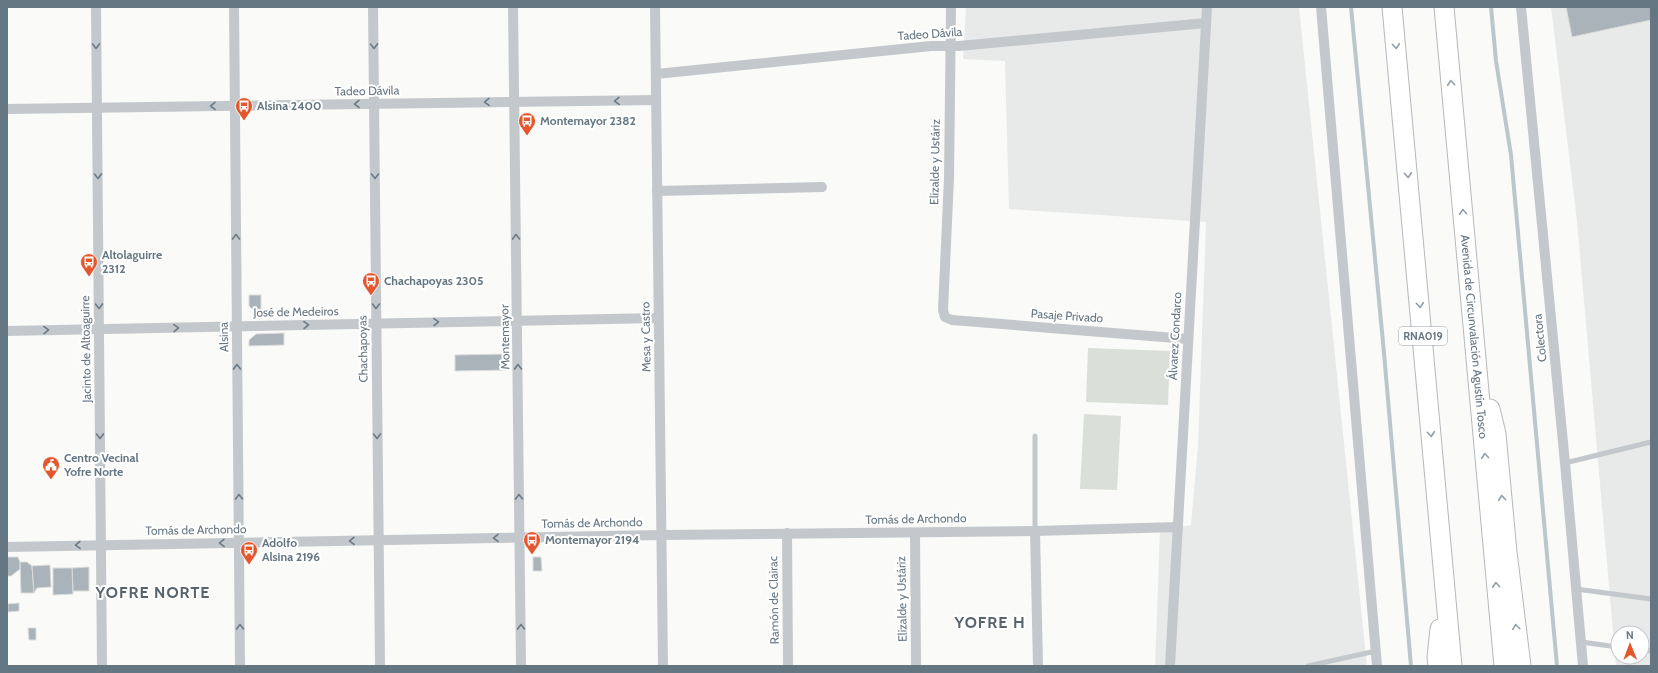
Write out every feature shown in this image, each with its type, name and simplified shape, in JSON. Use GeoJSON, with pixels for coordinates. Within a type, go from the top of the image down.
{"type":"FeatureCollection","features":[{"type":"Feature","properties":{"kind":"highway","name":"RNA019"},"geometry":{"type":"LineString","coordinates":[[1392,7],[1452,666]]}},
{"type":"Feature","properties":{"kind":"highway","name":"Avenida de Circunvalación Agustín Tosco"},"geometry":{"type":"LineString","coordinates":[[1444,7],[1504,666]]}},
{"type":"Feature","properties":{"kind":"highway"},"geometry":{"type":"LineString","coordinates":[[1475,348],[1496,434],[1507,552],[1521,666]]}},
{"type":"Feature","properties":{"kind":"highway"},"geometry":{"type":"LineString","coordinates":[[1438,666],[1437,657],[1445,588]]}},
{"type":"Feature","properties":{"kind":"street","name":"Jacinto de Altoaguirre"},"geometry":{"type":"LineString","coordinates":[[96,7],[102,666]]}},
{"type":"Feature","properties":{"kind":"street","name":"Alsina"},"geometry":{"type":"LineString","coordinates":[[234,7],[240,666]]}},
{"type":"Feature","properties":{"kind":"street","name":"Chachapoyas"},"geometry":{"type":"LineString","coordinates":[[373,7],[380,666]]}},
{"type":"Feature","properties":{"kind":"street","name":"Montemayor"},"geometry":{"type":"LineString","coordinates":[[513,7],[518,320],[521,666]]}},
{"type":"Feature","properties":{"kind":"street","name":"Mesa y Castro"},"geometry":{"type":"LineString","coordinates":[[655,7],[663,666]]}},
{"type":"Feature","properties":{"kind":"street","name":"Elizalde y Ustáriz"},"geometry":{"type":"LineString","coordinates":[[945,317],[943,310],[949,178],[951,7]]}},
{"type":"Feature","properties":{"kind":"street","name":"Álvarez Condarco"},"geometry":{"type":"LineString","coordinates":[[1170,666],[1207,7]]}},
{"type":"Feature","properties":{"kind":"street"},"geometry":{"type":"LineString","coordinates":[[1321,7],[1377,666]]}},
{"type":"Feature","properties":{"kind":"street","name":"Colectora"},"geometry":{"type":"LineString","coordinates":[[1521,7],[1565,463],[1582,666]]}},
{"type":"Feature","properties":{"kind":"street","name":"Tadeo Dávila"},"geometry":{"type":"LineString","coordinates":[[656,74],[931,46],[950,46],[1206,23]]}},
{"type":"Feature","properties":{"kind":"street","name":"Tadeo Dávila"},"geometry":{"type":"LineString","coordinates":[[7,109],[97,109],[656,100]]}},
{"type":"Feature","properties":{"kind":"street"},"geometry":{"type":"LineString","coordinates":[[657,191],[822,187]]}},
{"type":"Feature","properties":{"kind":"street","name":"Pasaje Privado"},"geometry":{"type":"LineString","coordinates":[[945,317],[952,320],[1188,339]]}},
{"type":"Feature","properties":{"kind":"street","name":"José de Medeiros"},"geometry":{"type":"LineString","coordinates":[[7,330],[237,327],[658,318]]}},
{"type":"Feature","properties":{"kind":"street","name":"Tomás de Archondo"},"geometry":{"type":"LineString","coordinates":[[7,547],[520,537],[1035,531],[1178,527]]}},
{"type":"Feature","properties":{"kind":"street"},"geometry":{"type":"LineString","coordinates":[[1035,531],[1038,666]]}},
{"type":"Feature","properties":{"kind":"street","name":"Ramón de Clairac"},"geometry":{"type":"LineString","coordinates":[[786,533],[788,666]]}},
{"type":"Feature","properties":{"kind":"street","name":"Elizalde y Ustáriz"},"geometry":{"type":"LineString","coordinates":[[914,533],[916,666]]}},
{"type":"Feature","properties":{"kind":"lane"},"geometry":{"type":"LineString","coordinates":[[1035,436],[1035,531]]}},
{"type":"Feature","properties":{"kind":"lane"},"geometry":{"type":"LineString","coordinates":[[1565,463],[1651,442]]}},
{"type":"Feature","properties":{"kind":"lane"},"geometry":{"type":"LineString","coordinates":[[1576,590],[1651,599]]}},
{"type":"Feature","properties":{"kind":"lane"},"geometry":{"type":"LineString","coordinates":[[1581,642],[1610,646]]}},
{"type":"Feature","properties":{"kind":"lane"},"geometry":{"type":"LineString","coordinates":[[1308,666],[1376,651]]}},
{"type":"Feature","properties":{"kind":"shaded area"},"geometry":{"type":"Polygon","coordinates":[[[966,7],[1299,7],[1367,666],[1155,666],[1160,530],[1191,525],[1198,446],[1206,222],[1009,209],[1005,61],[963,59],[966,7]]]}},
{"type":"Feature","properties":{"kind":"shaded area"},"geometry":{"type":"Polygon","coordinates":[[[1551,7],[1651,7],[1651,666],[1616,665],[1650,665],[1650,625],[1612,625],[1577,221],[1551,7]]]}},
{"type":"Feature","properties":{"kind":"shaded area"},"geometry":{"type":"Polygon","coordinates":[[[1088,348],[1170,351],[1168,405],[1086,402],[1088,348]]]}},
{"type":"Feature","properties":{"kind":"shaded area"},"geometry":{"type":"Polygon","coordinates":[[[1084,414],[1121,416],[1117,490],[1080,489],[1084,414]]]}},
{"type":"Feature","properties":{"kind":"building"},"geometry":{"type":"Polygon","coordinates":[[[1566,7],[1651,7],[1651,20],[1572,37],[1566,7]]]}},
{"type":"Feature","properties":{"kind":"building"},"geometry":{"type":"Polygon","coordinates":[[[249,295],[261,295],[261,312],[255,312],[249,306],[249,295]]]}},
{"type":"Feature","properties":{"kind":"building"},"geometry":{"type":"Polygon","coordinates":[[[284,333],[284,345],[249,346],[249,340],[256,334],[284,333]]]}},
{"type":"Feature","properties":{"kind":"building"},"geometry":{"type":"Polygon","coordinates":[[[507,354],[507,370],[455,371],[455,355],[507,354]]]}},
{"type":"Feature","properties":{"kind":"building"},"geometry":{"type":"Polygon","coordinates":[[[7,557],[18,557],[20,562],[20,569],[11,576],[7,576],[7,557]]]}},
{"type":"Feature","properties":{"kind":"building"},"geometry":{"type":"Polygon","coordinates":[[[533,557],[541,557],[542,571],[533,571],[533,557]]]}},
{"type":"Feature","properties":{"kind":"building"},"geometry":{"type":"Polygon","coordinates":[[[20,562],[27,562],[32,566],[34,593],[21,593],[20,562]]]}},
{"type":"Feature","properties":{"kind":"building"},"geometry":{"type":"Polygon","coordinates":[[[50,565],[51,587],[37,588],[34,593],[32,566],[50,565]]]}},
{"type":"Feature","properties":{"kind":"building"},"geometry":{"type":"Polygon","coordinates":[[[89,567],[89,591],[73,591],[72,568],[89,567]]]}},
{"type":"Feature","properties":{"kind":"building"},"geometry":{"type":"Polygon","coordinates":[[[53,568],[72,568],[73,594],[53,595],[53,568]]]}},
{"type":"Feature","properties":{"kind":"building"},"geometry":{"type":"Polygon","coordinates":[[[19,603],[19,611],[8,612],[8,604],[19,603]]]}},
{"type":"Feature","properties":{"kind":"building"},"geometry":{"type":"Polygon","coordinates":[[[28,628],[36,628],[36,640],[29,640],[28,628]]]}},
{"type":"Feature","properties":{"kind":"waterway"},"geometry":{"type":"LineString","coordinates":[[1351,7],[1384,353],[1411,666]]}},
{"type":"Feature","properties":{"kind":"waterway"},"geometry":{"type":"LineString","coordinates":[[1491,7],[1496,61],[1511,155],[1557,666]]}},
{"type":"Feature","properties":{"kind":"place","name":"Alsina 2400"},"geometry":{"type":"Point","coordinates":[244,121]}},
{"type":"Feature","properties":{"kind":"place","name":"Montemayor 2382"},"geometry":{"type":"Point","coordinates":[527,136]}},
{"type":"Feature","properties":{"kind":"place","name":"Altolaguirre 2312"},"geometry":{"type":"Point","coordinates":[89,277]}},
{"type":"Feature","properties":{"kind":"place","name":"Chachapoyas 2305"},"geometry":{"type":"Point","coordinates":[371,296]}},
{"type":"Feature","properties":{"kind":"place","name":"Centro Vecinal Yofre Norte"},"geometry":{"type":"Point","coordinates":[51,480]}},
{"type":"Feature","properties":{"kind":"place","name":"Montemayor 2194"},"geometry":{"type":"Point","coordinates":[532,555]}},
{"type":"Feature","properties":{"kind":"place","name":"Adolfo Alsina 2196"},"geometry":{"type":"Point","coordinates":[249,565]}},
{"type":"Feature","properties":{"kind":"district","name":"YOFRE NORTE"},"geometry":{"type":"Point","coordinates":[153,592]}},
{"type":"Feature","properties":{"kind":"district","name":"YOFRE H"},"geometry":{"type":"Point","coordinates":[990,622]}}]}
